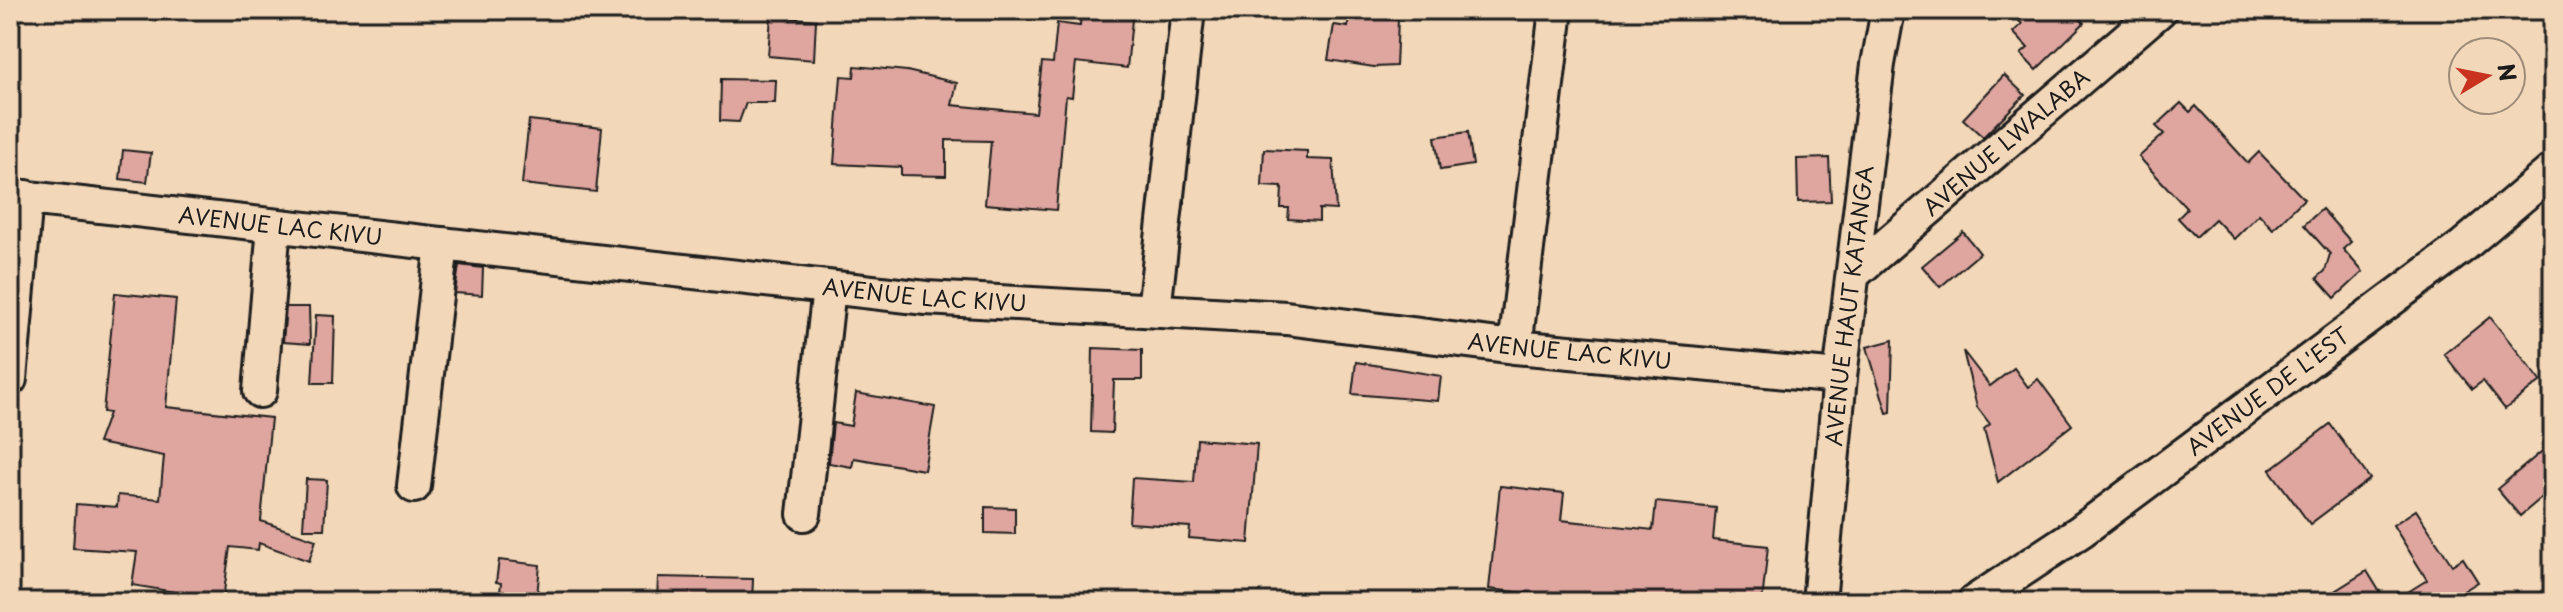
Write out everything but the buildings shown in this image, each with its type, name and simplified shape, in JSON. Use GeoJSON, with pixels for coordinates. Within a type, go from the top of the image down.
{"type":"FeatureCollection","features":[{"type":"Feature","properties":{"kind":"street"},"geometry":{"type":"LineString","coordinates":[[1154,310],[1188,10]]}},
{"type":"Feature","properties":{"kind":"street"},"geometry":{"type":"LineString","coordinates":[[1515,347],[1556,10]]}},
{"type":"Feature","properties":{"kind":"street","name":"AVENUE HAUT KATANGA"},"geometry":{"type":"LineString","coordinates":[[1819,602],[1840,377],[1878,64],[1888,10]]}},
{"type":"Feature","properties":{"kind":"street","name":"AVENUE LWALABA"},"geometry":{"type":"LineString","coordinates":[[1853,274],[2160,10]]}},
{"type":"Feature","properties":{"kind":"street","name":"AVENUE DE L'EST"},"geometry":{"type":"LineString","coordinates":[[1974,602],[2081,531],[2463,246],[2553,170]]}},
{"type":"Feature","properties":{"kind":"street"},"geometry":{"type":"LineString","coordinates":[[10,379],[18,196]]}},
{"type":"Feature","properties":{"kind":"street","name":"AVENUE LAC KIVU"},"geometry":{"type":"LineString","coordinates":[[18,196],[926,298],[1286,318],[1515,347],[1840,377]]}},
{"type":"Feature","properties":{"kind":"street"},"geometry":{"type":"LineString","coordinates":[[260,391],[274,226]]}},
{"type":"Feature","properties":{"kind":"street"},"geometry":{"type":"LineString","coordinates":[[414,486],[442,244]]}},
{"type":"Feature","properties":{"kind":"street"},"geometry":{"type":"LineString","coordinates":[[804,514],[829,288]]}}]}
